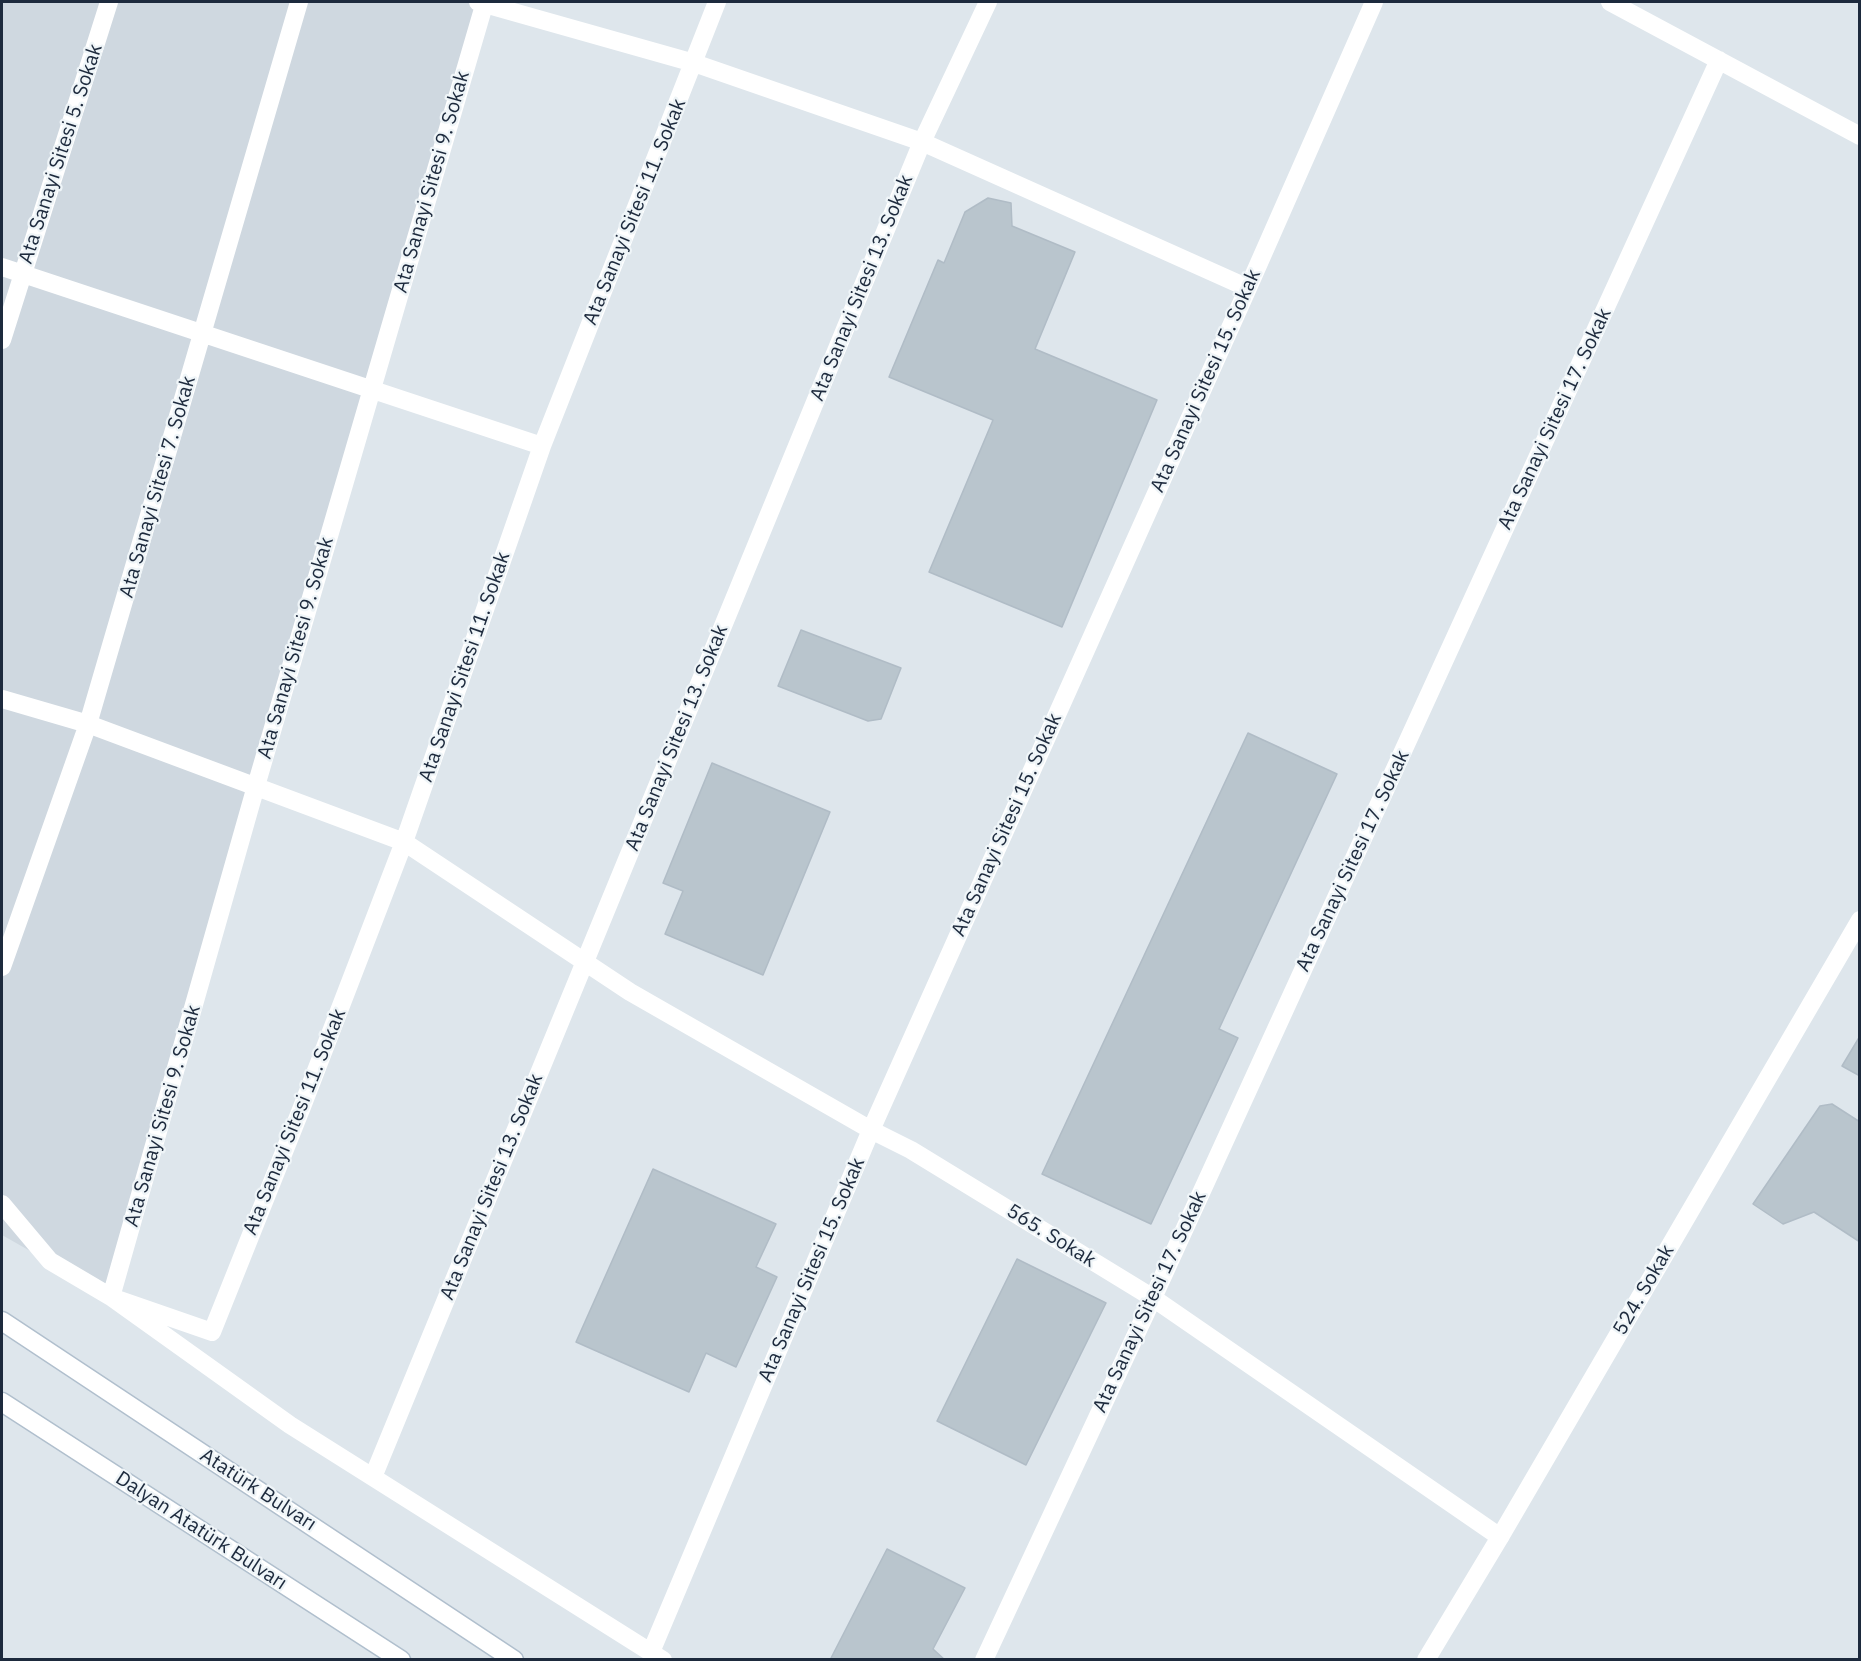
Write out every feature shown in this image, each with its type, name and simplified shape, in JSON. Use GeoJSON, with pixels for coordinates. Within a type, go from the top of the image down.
{"type":"FeatureCollection","features":[{"type":"Feature","properties":{"kind":"main road","name":"Ata Sanayi Sitesi 5. Sokak"},"geometry":{"type":"LineString","coordinates":[[2,340],[109,2]]}},
{"type":"Feature","properties":{"kind":"main road","name":"Ata Sanayi Sitesi 7. Sokak"},"geometry":{"type":"LineString","coordinates":[[2,967],[88,724],[299,2]]}},
{"type":"Feature","properties":{"kind":"main road"},"geometry":{"type":"LineString","coordinates":[[482,2],[694,63],[922,142],[1248,288]]}},
{"type":"Feature","properties":{"kind":"main road","name":"Ata Sanayi Sitesi 9. Sokak"},"geometry":{"type":"LineString","coordinates":[[111,1297],[482,2]]}},
{"type":"Feature","properties":{"kind":"main road","name":"Ata Sanayi Sitesi 11. Sokak"},"geometry":{"type":"LineString","coordinates":[[111,1297],[212,1332],[404,842],[542,447],[717,2]]}},
{"type":"Feature","properties":{"kind":"main road","name":"Ata Sanayi Sitesi 13. Sokak"},"geometry":{"type":"LineString","coordinates":[[373,1477],[922,142],[988,2]]}},
{"type":"Feature","properties":{"kind":"main road","name":"Ata Sanayi Sitesi 15. Sokak"},"geometry":{"type":"LineString","coordinates":[[657,1656],[871,1130],[1374,2]]}},
{"type":"Feature","properties":{"kind":"main road"},"geometry":{"type":"LineString","coordinates":[[1610,2],[1860,136]]}},
{"type":"Feature","properties":{"kind":"main road","name":"Ata Sanayi Sitesi 17. Sokak"},"geometry":{"type":"LineString","coordinates":[[984,1659],[1153,1299],[1719,60]]}},
{"type":"Feature","properties":{"kind":"main road"},"geometry":{"type":"LineString","coordinates":[[2,267],[542,447]]}},
{"type":"Feature","properties":{"kind":"main road","name":"565. Sokak"},"geometry":{"type":"LineString","coordinates":[[2,699],[88,724],[404,842],[630,992],[871,1130],[911,1150],[1153,1299],[1500,1537]]}},
{"type":"Feature","properties":{"kind":"main road","name":"524. Sokak"},"geometry":{"type":"LineString","coordinates":[[1426,1659],[1500,1537],[1860,920]]}},
{"type":"Feature","properties":{"kind":"main road"},"geometry":{"type":"LineString","coordinates":[[2,1204],[50,1261],[111,1297],[290,1425],[657,1656]]}},
{"type":"Feature","properties":{"kind":"main road","name":"Atatürk Bulvarı"},"geometry":{"type":"LineString","coordinates":[[2,1321],[514,1659]]}},
{"type":"Feature","properties":{"kind":"main road","name":"Dalyan Atatürk Bulvarı"},"geometry":{"type":"LineString","coordinates":[[2,1402],[401,1659]]}},
{"type":"Feature","properties":{"kind":"shaded area"},"geometry":{"type":"Polygon","coordinates":[[[2,2],[487,2],[111,1297],[2,1235],[2,2]]]}},
{"type":"Feature","properties":{"kind":"building"},"geometry":{"type":"Polygon","coordinates":[[[988,198],[1011,203],[1012,226],[1075,252],[1035,349],[1157,400],[1062,627],[929,572],[993,420],[889,377],[938,260],[944,263],[965,212],[988,198]]]}},
{"type":"Feature","properties":{"kind":"building"},"geometry":{"type":"Polygon","coordinates":[[[801,630],[901,668],[881,719],[868,721],[778,686],[801,630]]]}},
{"type":"Feature","properties":{"kind":"building"},"geometry":{"type":"Polygon","coordinates":[[[1248,733],[1337,774],[1219,1029],[1238,1038],[1151,1224],[1042,1174],[1248,733]]]}},
{"type":"Feature","properties":{"kind":"building"},"geometry":{"type":"Polygon","coordinates":[[[712,763],[830,812],[763,975],[665,934],[683,891],[663,883],[712,763]]]}},
{"type":"Feature","properties":{"kind":"building"},"geometry":{"type":"Polygon","coordinates":[[[1860,1036],[1860,1076],[1842,1066],[1860,1036]]]}},
{"type":"Feature","properties":{"kind":"building"},"geometry":{"type":"Polygon","coordinates":[[[1832,1104],[1860,1122],[1860,1242],[1814,1212],[1783,1224],[1753,1204],[1820,1106],[1832,1104]]]}},
{"type":"Feature","properties":{"kind":"building"},"geometry":{"type":"Polygon","coordinates":[[[653,1169],[776,1224],[756,1267],[777,1277],[736,1367],[706,1353],[689,1392],[576,1342],[653,1169]]]}},
{"type":"Feature","properties":{"kind":"building"},"geometry":{"type":"Polygon","coordinates":[[[1017,1259],[1106,1303],[1026,1465],[937,1421],[1017,1259]]]}},
{"type":"Feature","properties":{"kind":"building"},"geometry":{"type":"Polygon","coordinates":[[[887,1549],[965,1588],[933,1649],[945,1660],[830,1660],[887,1549]]]}}]}
